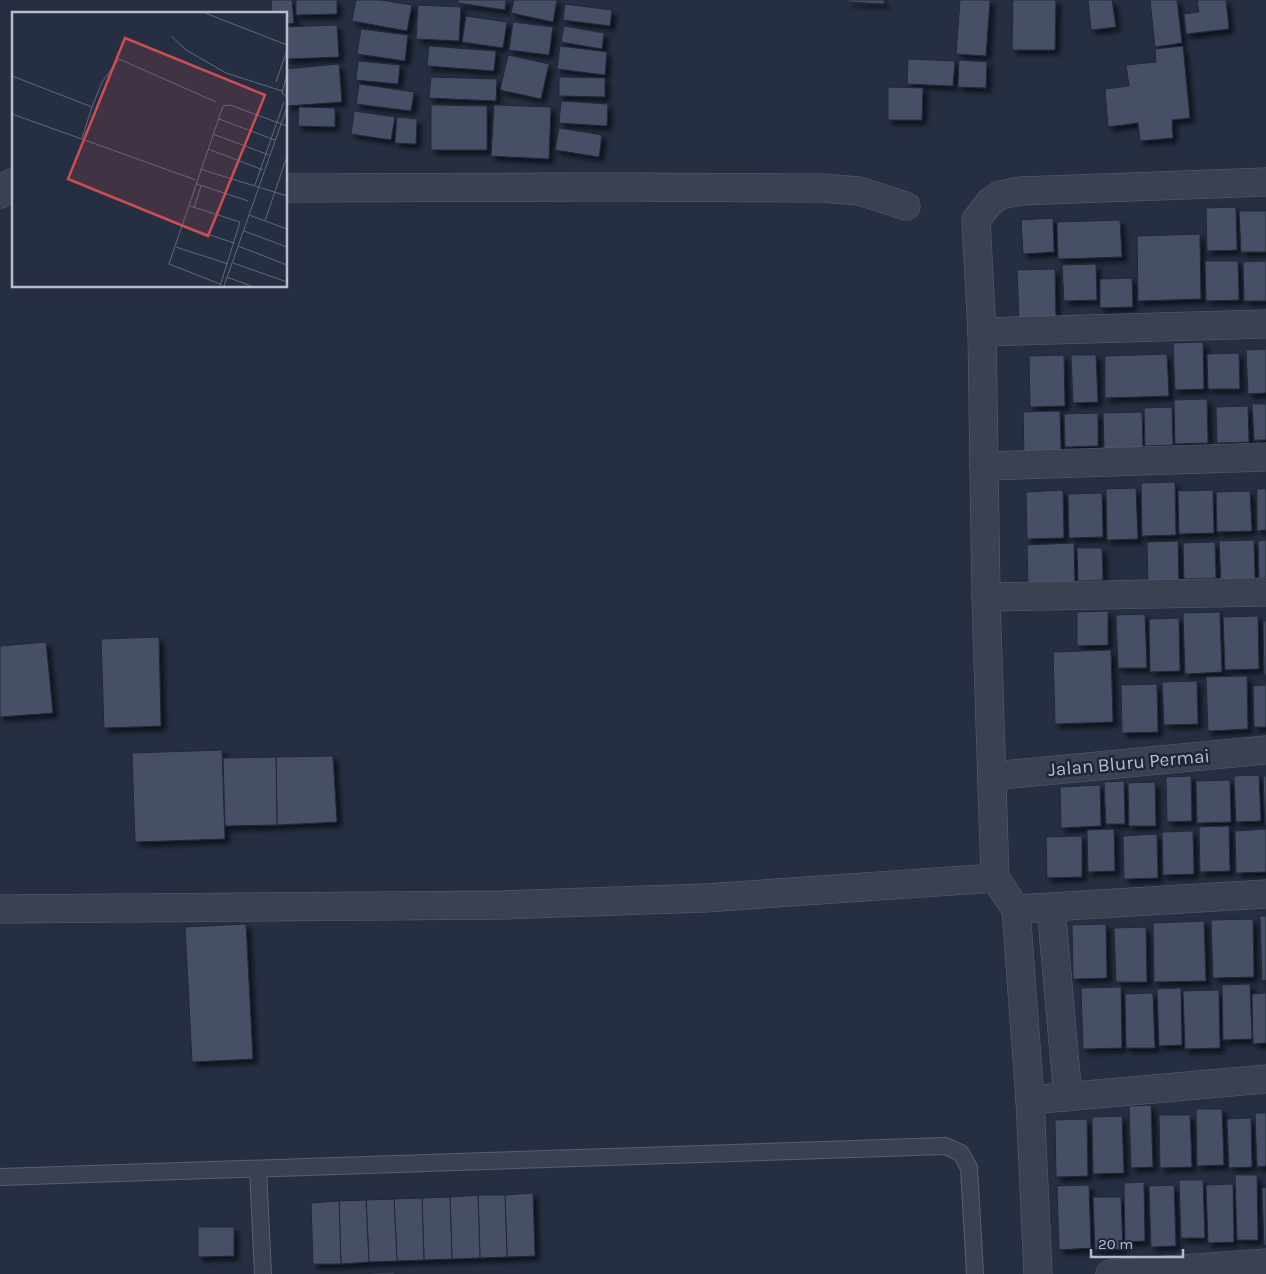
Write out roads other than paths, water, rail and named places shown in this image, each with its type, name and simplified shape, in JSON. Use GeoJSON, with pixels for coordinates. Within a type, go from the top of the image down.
{"type":"FeatureCollection","features":[{"type":"Feature","properties":{"kind":"street"},"geometry":{"type":"LineString","coordinates":[[1038,1274],[1030,1100],[1016,909],[995,878],[986,597],[982,332],[976,220],[990,202],[1000,195],[1021,191],[1266,182]]}},
{"type":"Feature","properties":{"kind":"street"},"geometry":{"type":"LineString","coordinates":[[0,194],[4,187],[12,183]]}},
{"type":"Feature","properties":{"kind":"street"},"geometry":{"type":"LineString","coordinates":[[288,188],[820,188],[859,191],[906,206]]}},
{"type":"Feature","properties":{"kind":"street"},"geometry":{"type":"LineString","coordinates":[[982,332],[1266,324]]}},
{"type":"Feature","properties":{"kind":"street"},"geometry":{"type":"LineString","coordinates":[[984,466],[1266,457]]}},
{"type":"Feature","properties":{"kind":"street"},"geometry":{"type":"LineString","coordinates":[[986,597],[1266,592]]}},
{"type":"Feature","properties":{"kind":"street","name":"Jalan Bluru Permai"},"geometry":{"type":"LineString","coordinates":[[992,776],[1266,750]]}},
{"type":"Feature","properties":{"kind":"street"},"geometry":{"type":"LineString","coordinates":[[0,909],[503,905],[706,898],[995,878]]}},
{"type":"Feature","properties":{"kind":"street"},"geometry":{"type":"LineString","coordinates":[[1016,909],[1266,894]]}},
{"type":"Feature","properties":{"kind":"street"},"geometry":{"type":"LineString","coordinates":[[1051,908],[1068,1097]]}},
{"type":"Feature","properties":{"kind":"street"},"geometry":{"type":"LineString","coordinates":[[1030,1100],[1266,1078]]}},
{"type":"Feature","properties":{"kind":"street"},"geometry":{"type":"LineString","coordinates":[[1110,1274],[1266,1263]]}},
{"type":"Feature","properties":{"kind":"lane"},"geometry":{"type":"LineString","coordinates":[[0,1177],[945,1146],[961,1153],[969,1168],[975,1274]]}},
{"type":"Feature","properties":{"kind":"lane"},"geometry":{"type":"LineString","coordinates":[[258,1170],[263,1274]]}}]}
